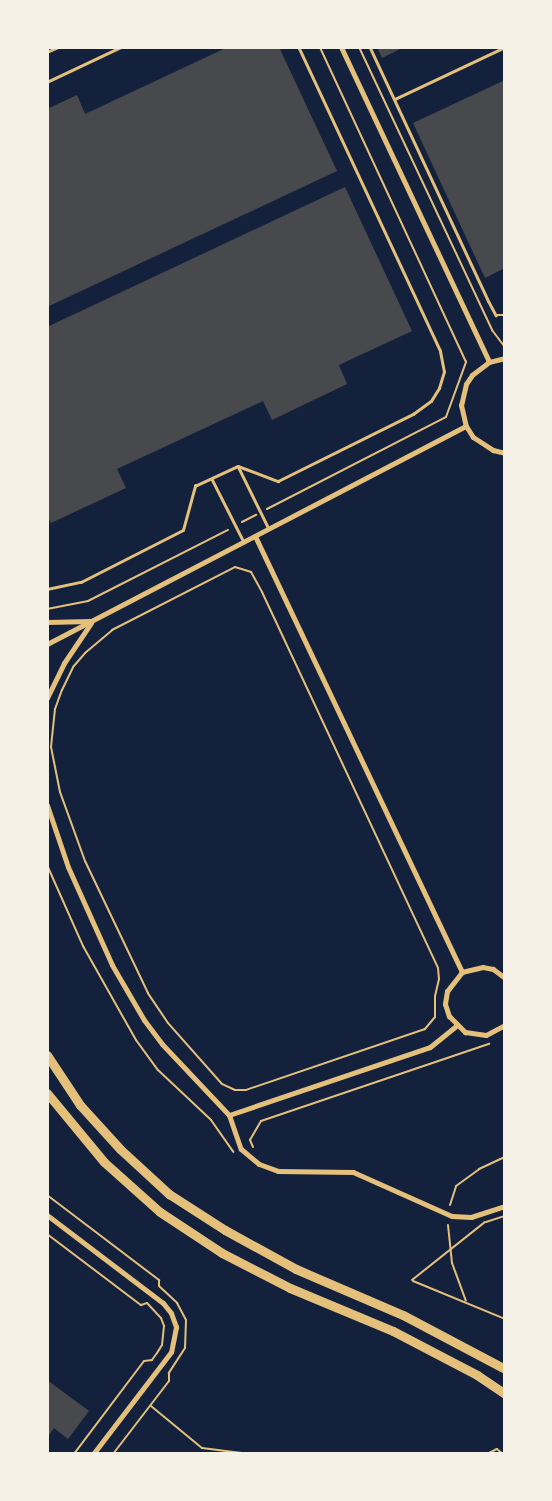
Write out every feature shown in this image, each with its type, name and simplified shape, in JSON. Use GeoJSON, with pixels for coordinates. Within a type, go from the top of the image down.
{"type":"FeatureCollection","features":[{"type":"Feature","properties":{"kind":"main road"},"geometry":{"type":"LineString","coordinates":[[47,1055],[80,1105],[120,1149],[169,1194],[225,1230],[296,1269],[403,1315],[505,1369]]}},
{"type":"Feature","properties":{"kind":"main road"},"geometry":{"type":"LineString","coordinates":[[47,1093],[104,1162],[160,1212],[222,1253],[290,1288],[393,1331],[477,1375],[505,1394]]}},
{"type":"Feature","properties":{"kind":"street"},"geometry":{"type":"LineString","coordinates":[[341,47],[489,362]]}},
{"type":"Feature","properties":{"kind":"street"},"geometry":{"type":"LineString","coordinates":[[505,358],[480,367],[466,384],[461,405],[466,426],[482,445],[505,453]]}},
{"type":"Feature","properties":{"kind":"street"},"geometry":{"type":"LineString","coordinates":[[47,644],[466,426]]}},
{"type":"Feature","properties":{"kind":"street"},"geometry":{"type":"LineString","coordinates":[[255,536],[461,972]]}},
{"type":"Feature","properties":{"kind":"street"},"geometry":{"type":"LineString","coordinates":[[47,622],[93,621]]}},
{"type":"Feature","properties":{"kind":"street"},"geometry":{"type":"LineString","coordinates":[[47,698],[64,663],[93,621]]}},
{"type":"Feature","properties":{"kind":"street"},"geometry":{"type":"LineString","coordinates":[[47,805],[68,867],[101,941],[144,1020],[179,1063],[229,1115],[241,1149],[259,1164],[278,1171],[353,1172],[452,1216],[471,1217],[504,1206]]}},
{"type":"Feature","properties":{"kind":"street"},"geometry":{"type":"LineString","coordinates":[[505,978],[493,969],[483,967],[461,972],[447,991],[445,1004],[456,1026],[475,1035],[486,1035],[505,1025]]}},
{"type":"Feature","properties":{"kind":"street"},"geometry":{"type":"LineString","coordinates":[[229,1115],[430,1047],[456,1026]]}},
{"type":"Feature","properties":{"kind":"street"},"geometry":{"type":"LineString","coordinates":[[47,1214],[163,1303],[176,1326],[171,1352],[93,1454]]}},
{"type":"Feature","properties":{"kind":"lane"},"geometry":{"type":"LineString","coordinates":[[47,52],[58,47]]}},
{"type":"Feature","properties":{"kind":"lane"},"geometry":{"type":"LineString","coordinates":[[47,82],[121,47]]}},
{"type":"Feature","properties":{"kind":"lane"},"geometry":{"type":"LineString","coordinates":[[47,589],[81,582],[183,530],[195,486],[237,466],[278,481],[414,414],[431,401],[439,388],[444,372],[440,351],[298,47]]}},
{"type":"Feature","properties":{"kind":"lane"},"geometry":{"type":"LineString","coordinates":[[370,47],[489,302],[496,315],[505,315]]}},
{"type":"Feature","properties":{"kind":"lane"},"geometry":{"type":"LineString","coordinates":[[395,99],[505,47]]}},
{"type":"Feature","properties":{"kind":"lane"},"geometry":{"type":"LineString","coordinates":[[237,466],[269,529]]}},
{"type":"Feature","properties":{"kind":"lane"},"geometry":{"type":"LineString","coordinates":[[212,478],[244,542]]}},
{"type":"Feature","properties":{"kind":"path"},"geometry":{"type":"LineString","coordinates":[[47,609],[88,601],[446,417],[466,362],[320,47]]}},
{"type":"Feature","properties":{"kind":"path"},"geometry":{"type":"LineString","coordinates":[[359,47],[492,330],[505,347]]}},
{"type":"Feature","properties":{"kind":"path"},"geometry":{"type":"LineString","coordinates":[[235,567],[251,572],[438,968],[435,1017],[431,1025],[246,1090],[222,1084],[168,1023],[142,982],[85,861],[52,759],[55,709],[73,667],[85,653],[112,630],[189,589],[235,567]]}},
{"type":"Feature","properties":{"kind":"path"},"geometry":{"type":"LineString","coordinates":[[47,759],[52,759]]}},
{"type":"Feature","properties":{"kind":"path"},"geometry":{"type":"LineString","coordinates":[[47,865],[82,946],[136,1040],[158,1070],[211,1120],[233,1152]]}},
{"type":"Feature","properties":{"kind":"path"},"geometry":{"type":"LineString","coordinates":[[253,1149],[250,1140],[261,1121],[491,1043]]}},
{"type":"Feature","properties":{"kind":"path"},"geometry":{"type":"LineString","coordinates":[[47,1195],[159,1280],[159,1286],[170,1294],[182,1311],[187,1328],[185,1348],[169,1373],[169,1381],[113,1454]]}},
{"type":"Feature","properties":{"kind":"path"},"geometry":{"type":"LineString","coordinates":[[443,1205],[454,1209]]}},
{"type":"Feature","properties":{"kind":"path"},"geometry":{"type":"LineString","coordinates":[[504,1206],[412,1280],[505,1319]]}},
{"type":"Feature","properties":{"kind":"path"},"geometry":{"type":"LineString","coordinates":[[475,1224],[505,1216]]}},
{"type":"Feature","properties":{"kind":"path"},"geometry":{"type":"LineString","coordinates":[[449,1223],[456,1224]]}},
{"type":"Feature","properties":{"kind":"path"},"geometry":{"type":"LineString","coordinates":[[47,1234],[141,1305],[147,1303],[161,1318],[164,1326],[162,1345],[158,1353],[152,1360],[144,1361],[74,1454]]}},
{"type":"Feature","properties":{"kind":"path"},"geometry":{"type":"LineString","coordinates":[[150,1405],[202,1448],[250,1454]]}},
{"type":"Feature","properties":{"kind":"path"},"geometry":{"type":"LineString","coordinates":[[487,1454],[497,1449],[503,1454]]}},
{"type":"Feature","properties":{"kind":"building"},"geometry":{"type":"Polygon","coordinates":[[[228,47],[279,47],[337,171],[47,307],[47,109],[77,95],[85,114],[228,47]]]}},
{"type":"Feature","properties":{"kind":"building"},"geometry":{"type":"Polygon","coordinates":[[[377,47],[404,47],[382,58],[377,47]]]}},
{"type":"Feature","properties":{"kind":"building"},"geometry":{"type":"Polygon","coordinates":[[[505,80],[505,268],[485,278],[413,123],[505,80]]]}},
{"type":"Feature","properties":{"kind":"building"},"geometry":{"type":"Polygon","coordinates":[[[345,187],[412,331],[339,365],[347,384],[272,420],[263,401],[117,469],[126,488],[51,523],[47,516],[47,327],[345,187]]]}},
{"type":"Feature","properties":{"kind":"building"},"geometry":{"type":"Polygon","coordinates":[[[47,1380],[89,1411],[68,1439],[54,1428],[47,1438],[47,1380]]]}}]}
